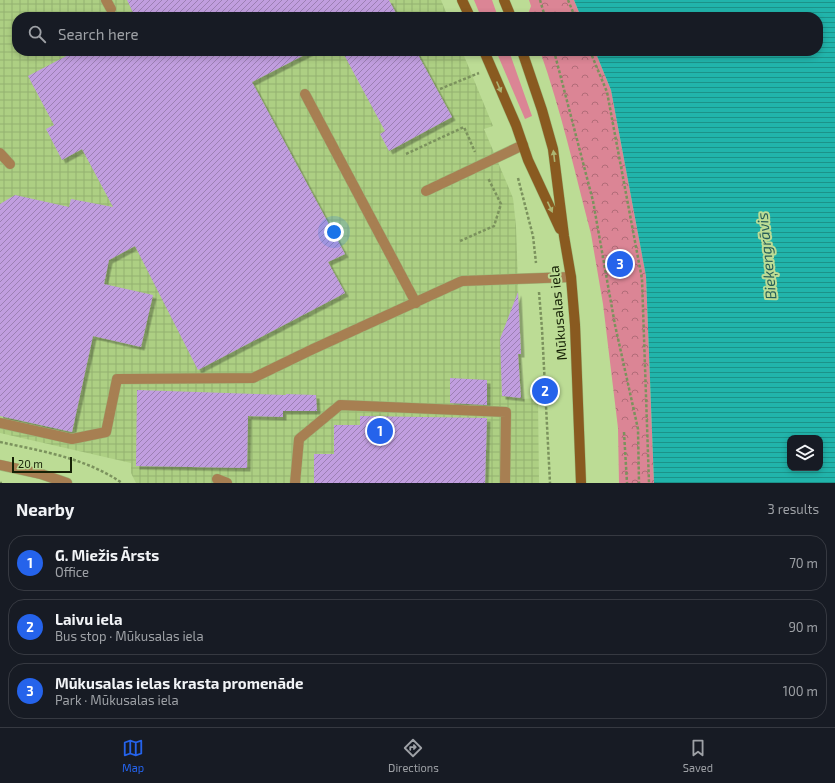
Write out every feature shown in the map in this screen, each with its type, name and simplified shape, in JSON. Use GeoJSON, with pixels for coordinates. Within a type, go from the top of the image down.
{"type":"FeatureCollection","features":[{"type":"Feature","properties":{"kind":"main road"},"geometry":{"type":"LineString","coordinates":[[462,0],[468,12]]}},
{"type":"Feature","properties":{"kind":"main road"},"geometry":{"type":"LineString","coordinates":[[504,0],[509,12]]}},
{"type":"Feature","properties":{"kind":"main road","name":"Mūkusalas iela"},"geometry":{"type":"LineString","coordinates":[[486,56],[516,125],[528,160],[564,236]]}},
{"type":"Feature","properties":{"kind":"main road","name":"Mūkusalas iela"},"geometry":{"type":"LineString","coordinates":[[524,56],[542,110],[553,150],[571,277],[575,325],[581,483]]}},
{"type":"Feature","properties":{"kind":"street"},"geometry":{"type":"LineString","coordinates":[[305,94],[416,303]]}},
{"type":"Feature","properties":{"kind":"street"},"geometry":{"type":"LineString","coordinates":[[426,191],[523,145]]}},
{"type":"Feature","properties":{"kind":"street"},"geometry":{"type":"LineString","coordinates":[[0,153],[10,164]]}},
{"type":"Feature","properties":{"kind":"street"},"geometry":{"type":"LineString","coordinates":[[0,424],[72,439],[106,432],[117,379],[253,378],[462,281],[571,277]]}},
{"type":"Feature","properties":{"kind":"street"},"geometry":{"type":"LineString","coordinates":[[295,483],[300,439],[340,405],[506,412],[505,483]]}},
{"type":"Feature","properties":{"kind":"street"},"geometry":{"type":"LineString","coordinates":[[0,465],[41,474],[67,483]]}},
{"type":"Feature","properties":{"kind":"street"},"geometry":{"type":"LineString","coordinates":[[217,479],[227,483]]}},
{"type":"Feature","properties":{"kind":"path"},"geometry":{"type":"LineString","coordinates":[[540,0],[544,12]]}},
{"type":"Feature","properties":{"kind":"path"},"geometry":{"type":"LineString","coordinates":[[568,0],[573,12]]}},
{"type":"Feature","properties":{"kind":"path"},"geometry":{"type":"LineString","coordinates":[[555,56],[593,201],[615,324],[638,429],[639,483]]}},
{"type":"Feature","properties":{"kind":"path"},"geometry":{"type":"LineString","coordinates":[[592,56],[607,92],[642,278],[649,483]]}},
{"type":"Feature","properties":{"kind":"path"},"geometry":{"type":"LineString","coordinates":[[440,89],[479,73]]}},
{"type":"Feature","properties":{"kind":"path"},"geometry":{"type":"LineString","coordinates":[[406,154],[464,127],[501,204],[494,226],[460,241]]}},
{"type":"Feature","properties":{"kind":"path"},"geometry":{"type":"LineString","coordinates":[[624,432],[627,483]]}},
{"type":"Feature","properties":{"kind":"path"},"geometry":{"type":"LineString","coordinates":[[0,442],[72,460],[97,469],[122,483]]}},
{"type":"Feature","properties":{"kind":"shaded area"},"geometry":{"type":"Polygon","coordinates":[[[0,0],[441,0],[446,12],[12,12],[12,56],[464,56],[493,126],[484,129],[513,198],[516,226],[522,399],[538,398],[539,483],[136,483],[131,473],[131,463],[0,433],[0,0]]]}},
{"type":"Feature","properties":{"kind":"green space"},"geometry":{"type":"Polygon","coordinates":[[[474,0],[492,0],[496,12],[479,12],[474,0]]]}},
{"type":"Feature","properties":{"kind":"green space"},"geometry":{"type":"Polygon","coordinates":[[[529,0],[574,0],[579,12],[529,12],[531,6],[529,0]]]}},
{"type":"Feature","properties":{"kind":"green space"},"geometry":{"type":"Polygon","coordinates":[[[498,56],[511,56],[532,116],[525,119],[498,56]]]}},
{"type":"Feature","properties":{"kind":"green space"},"geometry":{"type":"Polygon","coordinates":[[[542,56],[597,56],[611,90],[646,276],[654,483],[619,483],[618,428],[603,304],[591,234],[548,73],[542,56]]]}},
{"type":"Feature","properties":{"kind":"water","name":"Bieķengrāvis"},"geometry":{"type":"Polygon","coordinates":[[[574,0],[835,0],[835,483],[654,483],[646,276],[611,90],[597,56],[823,56],[823,12],[579,12],[574,0]]]}},
{"type":"Feature","properties":{"kind":"building"},"geometry":{"type":"Polygon","coordinates":[[[127,0],[389,0],[395,12],[133,12],[127,0]]]}},
{"type":"Feature","properties":{"kind":"building"},"geometry":{"type":"Polygon","coordinates":[[[66,56],[302,56],[252,82],[345,254],[328,262],[345,293],[198,370],[135,246],[109,260],[104,284],[153,295],[141,347],[93,336],[72,432],[0,416],[0,204],[15,195],[69,207],[71,199],[113,207],[82,149],[62,160],[46,129],[54,125],[28,76],[66,56]]]}},
{"type":"Feature","properties":{"kind":"building"},"geometry":{"type":"Polygon","coordinates":[[[345,56],[419,56],[452,117],[389,151],[380,134],[385,131],[345,56]]]}},
{"type":"Feature","properties":{"kind":"building"},"geometry":{"type":"Polygon","coordinates":[[[518,292],[521,354],[518,354],[521,398],[502,396],[500,339],[518,292]]]}},
{"type":"Feature","properties":{"kind":"building"},"geometry":{"type":"Polygon","coordinates":[[[450,378],[487,380],[487,405],[450,403],[450,378]]]}},
{"type":"Feature","properties":{"kind":"building"},"geometry":{"type":"Polygon","coordinates":[[[137,390],[316,395],[317,411],[283,411],[283,417],[248,416],[247,468],[136,466],[137,390]]]}},
{"type":"Feature","properties":{"kind":"building"},"geometry":{"type":"Polygon","coordinates":[[[360,416],[487,418],[485,483],[314,483],[314,454],[334,454],[334,425],[360,425],[360,416]]]}},
{"type":"Feature","properties":{"kind":"place","name":"Mūkusalas ielas krasta promenāde"},"geometry":{"type":"Point","coordinates":[620,264]}},
{"type":"Feature","properties":{"kind":"place","name":"Laivu iela"},"geometry":{"type":"Point","coordinates":[545,391]}},
{"type":"Feature","properties":{"kind":"place","name":"G. Miežis Ārsts"},"geometry":{"type":"Point","coordinates":[380,431]}}]}
